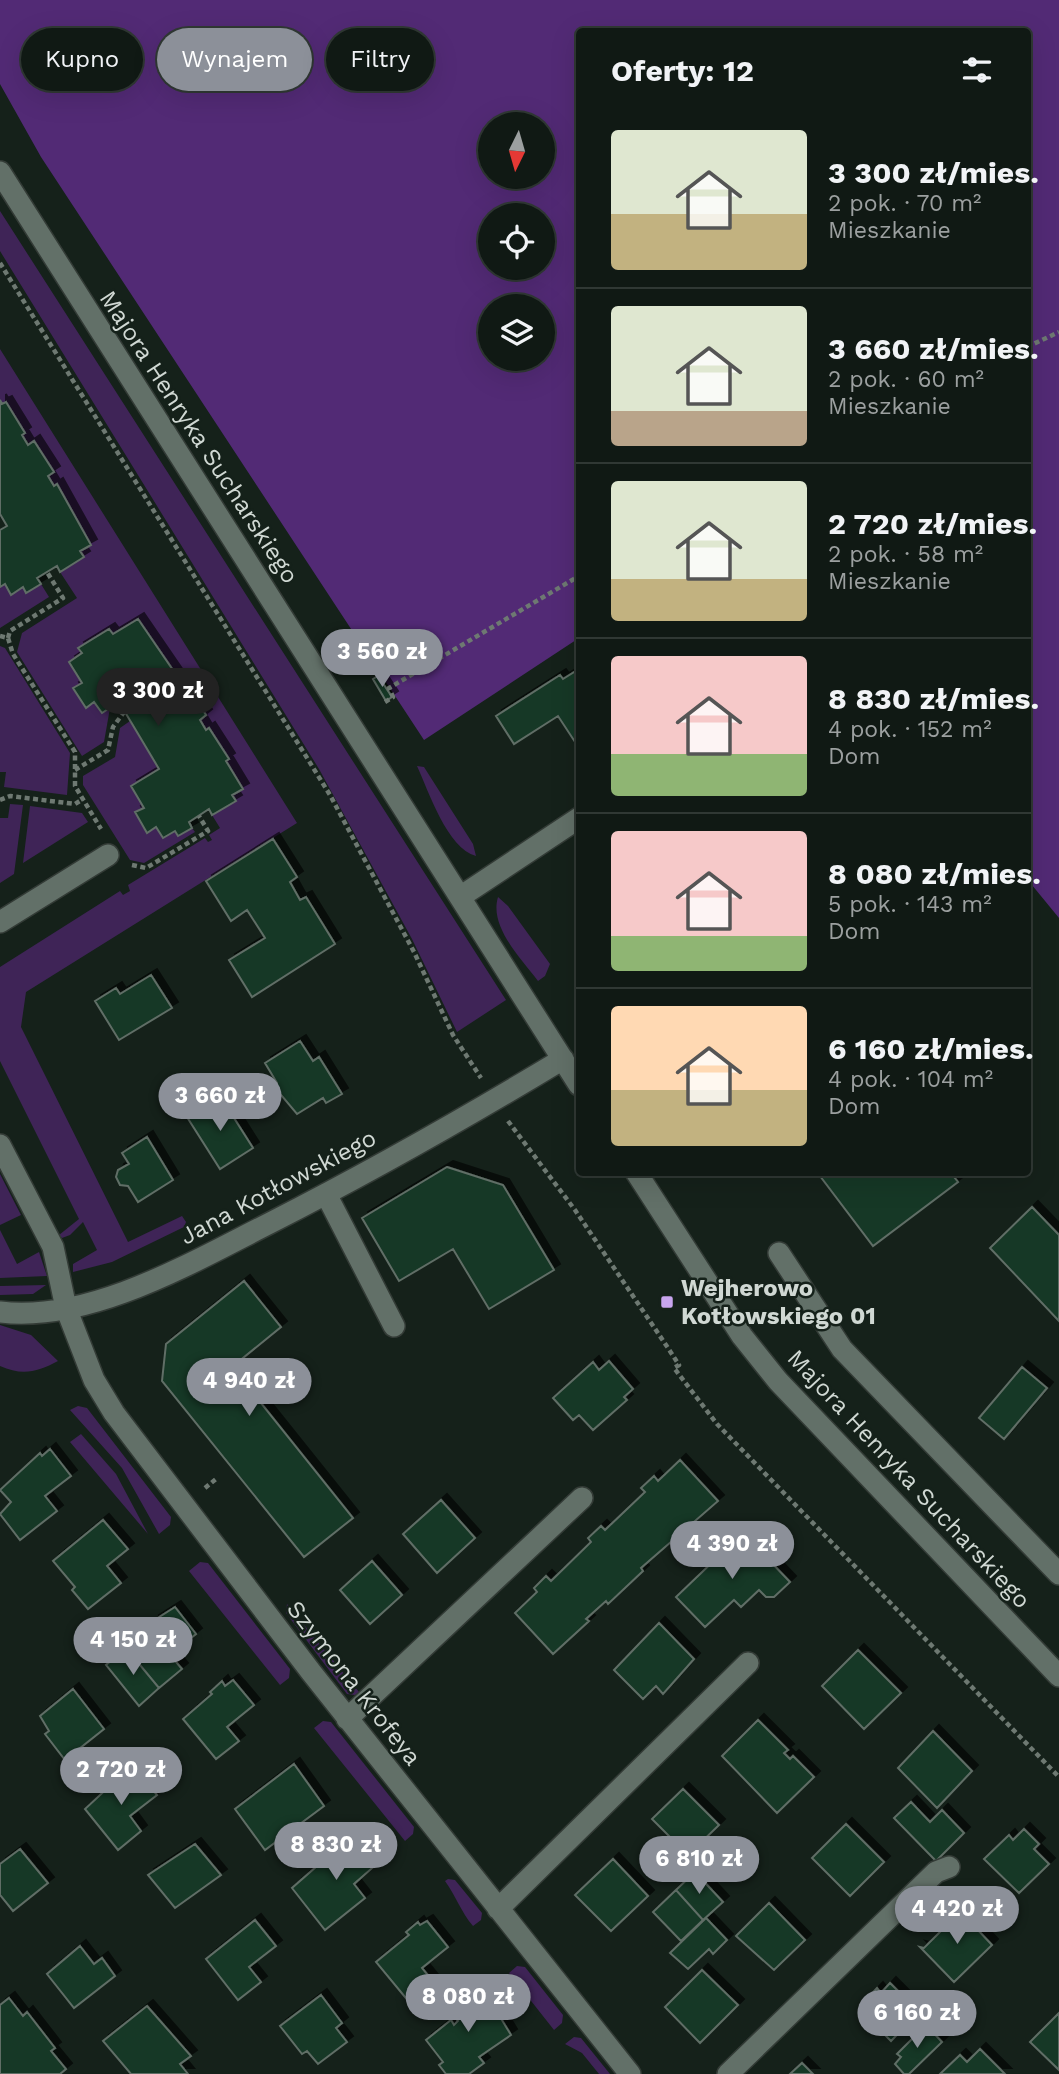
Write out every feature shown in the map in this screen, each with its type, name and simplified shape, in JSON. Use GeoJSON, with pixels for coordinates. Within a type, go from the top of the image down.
{"type":"FeatureCollection","features":[{"type":"Feature","properties":{"kind":"street","name":"Majora Henryka Sucharskiego"},"geometry":{"type":"LineString","coordinates":[[0,172],[576,1080]]}},
{"type":"Feature","properties":{"kind":"street"},"geometry":{"type":"LineString","coordinates":[[460,897],[576,820]]}},
{"type":"Feature","properties":{"kind":"street"},"geometry":{"type":"LineString","coordinates":[[0,922],[113,853]]}},
{"type":"Feature","properties":{"kind":"street","name":"Jana Kotłowskiego"},"geometry":{"type":"LineString","coordinates":[[0,1312],[66,1308],[102,1299],[159,1278],[326,1194],[563,1059]]}},
{"type":"Feature","properties":{"kind":"street","name":"Szymona Krofeya"},"geometry":{"type":"LineString","coordinates":[[0,1145],[53,1247],[66,1308],[94,1380],[114,1413],[347,1719],[630,2074]]}},
{"type":"Feature","properties":{"kind":"street","name":"Majora Henryka Sucharskiego"},"geometry":{"type":"LineString","coordinates":[[639,1176],[742,1336],[778,1381],[1059,1676]]}},
{"type":"Feature","properties":{"kind":"street"},"geometry":{"type":"LineString","coordinates":[[326,1194],[394,1326]]}},
{"type":"Feature","properties":{"kind":"street","name":"Majora Henryka Sucharskiego"},"geometry":{"type":"LineString","coordinates":[[779,1253],[842,1349],[1059,1574]]}},
{"type":"Feature","properties":{"kind":"street"},"geometry":{"type":"LineString","coordinates":[[347,1719],[582,1498]]}},
{"type":"Feature","properties":{"kind":"street"},"geometry":{"type":"LineString","coordinates":[[498,1909],[748,1663]]}},
{"type":"Feature","properties":{"kind":"street"},"geometry":{"type":"LineString","coordinates":[[728,2074],[940,1865]]}},
{"type":"Feature","properties":{"kind":"path"},"geometry":{"type":"LineString","coordinates":[[0,262],[330,795],[414,952],[453,1035],[494,1100],[575,1210],[668,1348],[679,1365],[674,1368],[717,1424],[1059,1777]]}},
{"type":"Feature","properties":{"kind":"path"},"geometry":{"type":"LineString","coordinates":[[1031,345],[1059,332]]}},
{"type":"Feature","properties":{"kind":"path"},"geometry":{"type":"LineString","coordinates":[[47,572],[63,598],[10,631],[8,638],[13,654],[75,752],[75,786],[113,853],[146,868],[208,831],[199,816]]}},
{"type":"Feature","properties":{"kind":"path"},"geometry":{"type":"LineString","coordinates":[[385,702],[393,697],[388,688],[576,578]]}},
{"type":"Feature","properties":{"kind":"path"},"geometry":{"type":"LineString","coordinates":[[0,636],[8,638]]}},
{"type":"Feature","properties":{"kind":"path"},"geometry":{"type":"LineString","coordinates":[[75,770],[108,750],[113,727],[124,712]]}},
{"type":"Feature","properties":{"kind":"path"},"geometry":{"type":"LineString","coordinates":[[0,800],[10,796],[75,804],[83,799]]}},
{"type":"Feature","properties":{"kind":"shaded area"},"geometry":{"type":"Polygon","coordinates":[[[0,0],[1059,0],[1059,918],[1031,884],[1031,28],[576,28],[576,640],[424,740],[41,157],[0,84],[0,0]]]}},
{"type":"Feature","properties":{"kind":"shaded area"},"geometry":{"type":"Polygon","coordinates":[[[0,211],[506,1000],[457,1032],[412,939],[319,769],[0,251],[0,211]]]}},
{"type":"Feature","properties":{"kind":"shaded area"},"geometry":{"type":"Polygon","coordinates":[[[0,349],[297,823],[26,992],[21,1027],[128,1242],[182,1216],[186,1222],[184,1227],[112,1262],[73,1272],[73,1264],[97,1250],[83,1222],[70,1235],[62,1238],[59,1235],[79,1219],[0,1061],[0,967],[120,891],[123,895],[130,891],[128,885],[205,838],[208,842],[212,840],[209,835],[220,828],[212,815],[235,801],[232,795],[243,788],[226,761],[229,759],[200,720],[205,715],[187,685],[181,689],[174,678],[177,675],[138,619],[113,634],[109,629],[78,648],[82,653],[69,662],[82,683],[74,688],[86,708],[94,702],[102,713],[110,708],[104,742],[82,756],[17,652],[22,633],[77,598],[60,572],[83,557],[80,551],[90,545],[57,485],[54,486],[48,476],[53,472],[22,435],[25,432],[6,402],[2,404],[0,400],[0,349]]]}},
{"type":"Feature","properties":{"kind":"shaded area"},"geometry":{"type":"Polygon","coordinates":[[[5,584],[11,595],[23,587],[27,593],[41,584],[49,597],[0,628],[0,587],[5,584]]]}},
{"type":"Feature","properties":{"kind":"shaded area"},"geometry":{"type":"Polygon","coordinates":[[[0,646],[5,648],[70,753],[67,795],[4,787],[6,772],[0,772],[0,646]]]}},
{"type":"Feature","properties":{"kind":"shaded area"},"geometry":{"type":"Polygon","coordinates":[[[130,721],[159,769],[131,786],[144,808],[136,812],[148,832],[156,827],[163,838],[175,831],[178,836],[192,828],[195,832],[144,863],[130,860],[83,785],[83,776],[115,757],[120,728],[130,721]]]}},
{"type":"Feature","properties":{"kind":"shaded area"},"geometry":{"type":"Polygon","coordinates":[[[417,766],[424,767],[473,844],[476,856],[466,851],[448,831],[417,766]]]}},
{"type":"Feature","properties":{"kind":"shaded area"},"geometry":{"type":"Polygon","coordinates":[[[10,804],[23,805],[14,874],[0,883],[0,818],[8,818],[10,804]]]}},
{"type":"Feature","properties":{"kind":"shaded area"},"geometry":{"type":"Polygon","coordinates":[[[30,806],[82,813],[88,822],[23,863],[30,806]]]}},
{"type":"Feature","properties":{"kind":"shaded area"},"geometry":{"type":"Polygon","coordinates":[[[498,897],[508,906],[550,964],[545,976],[538,981],[502,931],[496,908],[498,897]]]}},
{"type":"Feature","properties":{"kind":"shaded area"},"geometry":{"type":"Polygon","coordinates":[[[0,1174],[21,1215],[0,1225],[0,1174]]]}},
{"type":"Feature","properties":{"kind":"shaded area"},"geometry":{"type":"Polygon","coordinates":[[[0,1230],[17,1264],[39,1252],[47,1276],[0,1278],[0,1230]]]}},
{"type":"Feature","properties":{"kind":"shaded area"},"geometry":{"type":"Polygon","coordinates":[[[46,1285],[33,1294],[0,1295],[0,1286],[46,1285]]]}},
{"type":"Feature","properties":{"kind":"shaded area"},"geometry":{"type":"Polygon","coordinates":[[[0,1325],[31,1335],[58,1361],[44,1368],[23,1372],[0,1366],[0,1325]]]}},
{"type":"Feature","properties":{"kind":"shaded area"},"geometry":{"type":"Polygon","coordinates":[[[78,1406],[87,1408],[171,1517],[170,1525],[159,1534],[122,1468],[70,1410],[78,1406]]]}},
{"type":"Feature","properties":{"kind":"shaded area"},"geometry":{"type":"Polygon","coordinates":[[[81,1434],[116,1474],[148,1534],[70,1442],[81,1434]]]}},
{"type":"Feature","properties":{"kind":"shaded area"},"geometry":{"type":"Polygon","coordinates":[[[200,1562],[208,1563],[290,1669],[289,1678],[280,1685],[189,1571],[200,1562]]]}},
{"type":"Feature","properties":{"kind":"shaded area"},"geometry":{"type":"Polygon","coordinates":[[[287,1604],[359,1692],[355,1695],[347,1694],[286,1613],[287,1604]]]}},
{"type":"Feature","properties":{"kind":"shaded area"},"geometry":{"type":"Polygon","coordinates":[[[323,1721],[331,1722],[414,1827],[413,1834],[405,1841],[314,1728],[323,1721]]]}},
{"type":"Feature","properties":{"kind":"shaded area"},"geometry":{"type":"Polygon","coordinates":[[[455,1880],[482,1913],[481,1920],[473,1926],[445,1881],[455,1880]]]}},
{"type":"Feature","properties":{"kind":"shaded area"},"geometry":{"type":"Polygon","coordinates":[[[517,1966],[525,1967],[563,2015],[562,2023],[554,2030],[509,1973],[517,1966]]]}},
{"type":"Feature","properties":{"kind":"shaded area"},"geometry":{"type":"Polygon","coordinates":[[[574,2037],[581,2038],[610,2074],[599,2074],[582,2053],[565,2044],[574,2037]]]}},
{"type":"Feature","properties":{"kind":"building"},"geometry":{"type":"Polygon","coordinates":[[[0,400],[2,404],[6,402],[25,433],[22,435],[28,445],[34,441],[54,472],[48,476],[54,486],[57,484],[91,545],[80,551],[84,557],[60,572],[57,566],[37,578],[41,584],[26,593],[23,587],[11,595],[5,584],[0,587],[0,530],[7,526],[0,514],[0,400]]]}},
{"type":"Feature","properties":{"kind":"building"},"geometry":{"type":"Polygon","coordinates":[[[138,619],[177,676],[174,678],[181,689],[186,685],[206,715],[200,720],[206,730],[209,728],[229,759],[226,761],[243,789],[232,795],[236,801],[212,815],[209,809],[189,822],[192,828],[178,836],[175,831],[163,838],[156,827],[147,833],[135,812],[144,808],[131,786],[159,769],[119,702],[102,713],[94,702],[86,708],[73,688],[82,683],[69,662],[82,653],[78,648],[109,629],[113,634],[138,619]]]}},
{"type":"Feature","properties":{"kind":"building"},"geometry":{"type":"Polygon","coordinates":[[[576,671],[576,743],[558,716],[514,744],[496,716],[560,675],[563,679],[576,671]]]}},
{"type":"Feature","properties":{"kind":"building"},"geometry":{"type":"Polygon","coordinates":[[[378,676],[392,697],[386,701],[373,679],[378,676]]]}},
{"type":"Feature","properties":{"kind":"building"},"geometry":{"type":"Polygon","coordinates":[[[273,839],[297,877],[290,882],[300,900],[306,897],[335,944],[252,997],[229,960],[265,938],[247,910],[231,921],[206,881],[273,839]]]}},
{"type":"Feature","properties":{"kind":"building"},"geometry":{"type":"Polygon","coordinates":[[[151,975],[172,1008],[119,1040],[95,1001],[116,988],[120,994],[151,975]]]}},
{"type":"Feature","properties":{"kind":"building"},"geometry":{"type":"Polygon","coordinates":[[[300,1041],[313,1061],[319,1057],[342,1094],[326,1103],[323,1098],[297,1114],[276,1089],[277,1083],[265,1063],[300,1041]]]}},
{"type":"Feature","properties":{"kind":"building"},"geometry":{"type":"Polygon","coordinates":[[[220,1096],[253,1148],[220,1169],[187,1117],[220,1096]]]}},
{"type":"Feature","properties":{"kind":"building"},"geometry":{"type":"Polygon","coordinates":[[[147,1137],[173,1180],[138,1202],[128,1186],[120,1185],[116,1177],[118,1170],[129,1164],[122,1153],[147,1137]]]}},
{"type":"Feature","properties":{"kind":"building"},"geometry":{"type":"Polygon","coordinates":[[[447,1167],[503,1185],[554,1270],[489,1309],[453,1249],[399,1281],[362,1218],[447,1167]]]}},
{"type":"Feature","properties":{"kind":"building"},"geometry":{"type":"Polygon","coordinates":[[[820,1176],[953,1176],[958,1182],[873,1246],[820,1176]]]}},
{"type":"Feature","properties":{"kind":"building"},"geometry":{"type":"Polygon","coordinates":[[[1032,1207],[1059,1235],[1059,1321],[990,1248],[1032,1207]]]}},
{"type":"Feature","properties":{"kind":"building"},"geometry":{"type":"Polygon","coordinates":[[[244,1281],[281,1327],[232,1367],[353,1518],[304,1557],[162,1381],[166,1344],[244,1281]]]}},
{"type":"Feature","properties":{"kind":"building"},"geometry":{"type":"Polygon","coordinates":[[[609,1361],[633,1389],[624,1397],[627,1400],[593,1430],[579,1415],[573,1420],[553,1398],[593,1362],[599,1370],[609,1361]]]}},
{"type":"Feature","properties":{"kind":"building"},"geometry":{"type":"Polygon","coordinates":[[[1022,1367],[1047,1388],[1004,1439],[979,1418],[1022,1367]]]}},
{"type":"Feature","properties":{"kind":"building"},"geometry":{"type":"Polygon","coordinates":[[[50,1449],[71,1476],[45,1496],[57,1511],[20,1540],[0,1514],[11,1502],[0,1490],[40,1453],[42,1456],[50,1449]]]}},
{"type":"Feature","properties":{"kind":"building"},"geometry":{"type":"Polygon","coordinates":[[[680,1460],[718,1501],[641,1568],[643,1571],[608,1604],[606,1601],[586,1619],[589,1621],[553,1654],[515,1613],[537,1592],[534,1588],[546,1576],[551,1581],[591,1542],[588,1538],[601,1526],[605,1530],[645,1492],[641,1488],[654,1476],[658,1481],[680,1460]]]}},
{"type":"Feature","properties":{"kind":"building"},"geometry":{"type":"Polygon","coordinates":[[[441,1500],[475,1538],[437,1573],[403,1534],[441,1500]]]}},
{"type":"Feature","properties":{"kind":"building"},"geometry":{"type":"Polygon","coordinates":[[[103,1520],[128,1549],[107,1566],[121,1583],[88,1609],[72,1590],[75,1587],[53,1561],[103,1520]]]}},
{"type":"Feature","properties":{"kind":"building"},"geometry":{"type":"Polygon","coordinates":[[[743,1533],[790,1582],[774,1597],[766,1597],[759,1590],[741,1607],[734,1600],[705,1627],[676,1597],[743,1533]]]}},
{"type":"Feature","properties":{"kind":"building"},"geometry":{"type":"Polygon","coordinates":[[[372,1561],[402,1595],[370,1624],[340,1590],[372,1561]]]}},
{"type":"Feature","properties":{"kind":"building"},"geometry":{"type":"Polygon","coordinates":[[[175,1607],[196,1634],[170,1655],[182,1669],[159,1688],[126,1648],[155,1624],[153,1621],[175,1607]]]}},
{"type":"Feature","properties":{"kind":"building"},"geometry":{"type":"Polygon","coordinates":[[[659,1623],[694,1659],[663,1694],[656,1686],[643,1699],[614,1670],[659,1623]]]}},
{"type":"Feature","properties":{"kind":"building"},"geometry":{"type":"Polygon","coordinates":[[[126,1648],[159,1688],[139,1706],[106,1665],[126,1648]]]}},
{"type":"Feature","properties":{"kind":"building"},"geometry":{"type":"Polygon","coordinates":[[[858,1650],[901,1693],[864,1729],[822,1686],[858,1650]]]}},
{"type":"Feature","properties":{"kind":"building"},"geometry":{"type":"Polygon","coordinates":[[[233,1680],[254,1705],[227,1727],[239,1741],[216,1759],[183,1719],[212,1694],[210,1692],[222,1681],[225,1686],[233,1680]]]}},
{"type":"Feature","properties":{"kind":"building"},"geometry":{"type":"Polygon","coordinates":[[[73,1689],[104,1729],[65,1760],[45,1734],[49,1731],[40,1716],[73,1689]]]}},
{"type":"Feature","properties":{"kind":"building"},"geometry":{"type":"Polygon","coordinates":[[[758,1720],[788,1750],[784,1753],[790,1759],[793,1756],[814,1777],[777,1813],[722,1756],[758,1720]]]}},
{"type":"Feature","properties":{"kind":"building"},"geometry":{"type":"Polygon","coordinates":[[[933,1731],[972,1771],[937,1808],[898,1768],[933,1731]]]}},
{"type":"Feature","properties":{"kind":"building"},"geometry":{"type":"Polygon","coordinates":[[[294,1764],[324,1806],[265,1850],[235,1809],[294,1764]]]}},
{"type":"Feature","properties":{"kind":"building"},"geometry":{"type":"Polygon","coordinates":[[[135,1768],[157,1795],[130,1816],[141,1831],[118,1850],[85,1809],[126,1771],[128,1773],[135,1768]]]}},
{"type":"Feature","properties":{"kind":"building"},"geometry":{"type":"Polygon","coordinates":[[[683,1789],[719,1825],[688,1855],[652,1819],[683,1789]]]}},
{"type":"Feature","properties":{"kind":"building"},"geometry":{"type":"Polygon","coordinates":[[[911,1802],[930,1822],[942,1810],[964,1833],[936,1861],[894,1818],[911,1802]]]}},
{"type":"Feature","properties":{"kind":"building"},"geometry":{"type":"Polygon","coordinates":[[[846,1824],[884,1862],[850,1896],[812,1858],[846,1824]]]}},
{"type":"Feature","properties":{"kind":"building"},"geometry":{"type":"Polygon","coordinates":[[[1024,1829],[1039,1844],[1034,1849],[1049,1864],[1019,1893],[984,1859],[1009,1835],[1013,1840],[1024,1829]]]}},
{"type":"Feature","properties":{"kind":"building"},"geometry":{"type":"Polygon","coordinates":[[[358,1836],[379,1862],[354,1884],[365,1898],[325,1930],[292,1888],[348,1839],[350,1842],[358,1836]]]}},
{"type":"Feature","properties":{"kind":"building"},"geometry":{"type":"Polygon","coordinates":[[[195,1844],[221,1875],[175,1908],[148,1875],[195,1844]]]}},
{"type":"Feature","properties":{"kind":"building"},"geometry":{"type":"Polygon","coordinates":[[[20,1849],[48,1883],[13,1911],[0,1895],[0,1864],[20,1849]]]}},
{"type":"Feature","properties":{"kind":"building"},"geometry":{"type":"Polygon","coordinates":[[[613,1859],[648,1896],[611,1931],[575,1895],[613,1859]]]}},
{"type":"Feature","properties":{"kind":"building"},"geometry":{"type":"Polygon","coordinates":[[[695,1872],[723,1902],[703,1920],[676,1890],[695,1872]]]}},
{"type":"Feature","properties":{"kind":"building"},"geometry":{"type":"Polygon","coordinates":[[[676,1890],[703,1920],[681,1941],[653,1912],[676,1890]]]}},
{"type":"Feature","properties":{"kind":"building"},"geometry":{"type":"Polygon","coordinates":[[[769,1903],[805,1940],[774,1970],[736,1936],[769,1903]]]}},
{"type":"Feature","properties":{"kind":"building"},"geometry":{"type":"Polygon","coordinates":[[[959,1910],[992,1945],[954,1982],[920,1947],[924,1948],[959,1910]]]}},
{"type":"Feature","properties":{"kind":"building"},"geometry":{"type":"Polygon","coordinates":[[[706,1918],[727,1940],[713,1954],[709,1949],[688,1969],[670,1953],[706,1918]]]}},
{"type":"Feature","properties":{"kind":"building"},"geometry":{"type":"Polygon","coordinates":[[[255,1920],[276,1946],[249,1967],[261,1982],[238,2000],[206,1959],[255,1920]]]}},
{"type":"Feature","properties":{"kind":"building"},"geometry":{"type":"Polygon","coordinates":[[[427,1921],[448,1947],[422,1968],[435,1984],[410,2003],[376,1962],[409,1935],[406,1932],[418,1922],[420,1925],[427,1921]]]}},
{"type":"Feature","properties":{"kind":"building"},"geometry":{"type":"Polygon","coordinates":[[[80,1946],[94,1964],[102,1958],[115,1976],[74,2008],[47,1974],[80,1946]]]}},
{"type":"Feature","properties":{"kind":"building"},"geometry":{"type":"Polygon","coordinates":[[[702,1970],[738,2005],[700,2043],[665,2007],[702,1970]]]}},
{"type":"Feature","properties":{"kind":"building"},"geometry":{"type":"Polygon","coordinates":[[[890,1983],[919,2012],[891,2041],[876,2026],[879,2022],[862,2004],[877,1988],[881,1993],[890,1983]]]}},
{"type":"Feature","properties":{"kind":"building"},"geometry":{"type":"Polygon","coordinates":[[[467,1985],[490,2009],[494,2007],[511,2035],[479,2057],[484,2063],[469,2074],[446,2074],[439,2065],[443,2062],[426,2040],[451,2020],[454,2025],[458,2021],[444,2003],[467,1985]]]}},
{"type":"Feature","properties":{"kind":"building"},"geometry":{"type":"Polygon","coordinates":[[[321,1995],[342,2023],[336,2028],[347,2042],[318,2064],[307,2051],[302,2054],[280,2026],[321,1995]]]}},
{"type":"Feature","properties":{"kind":"building"},"geometry":{"type":"Polygon","coordinates":[[[9,1998],[23,2016],[27,2012],[55,2048],[51,2051],[66,2069],[60,2074],[0,2074],[0,2005],[9,1998]]]}},
{"type":"Feature","properties":{"kind":"building"},"geometry":{"type":"Polygon","coordinates":[[[147,2006],[191,2056],[180,2064],[188,2074],[131,2074],[103,2041],[147,2006]]]}},
{"type":"Feature","properties":{"kind":"building"},"geometry":{"type":"Polygon","coordinates":[[[1059,2013],[1059,2070],[1030,2042],[1059,2013]]]}},
{"type":"Feature","properties":{"kind":"building"},"geometry":{"type":"Polygon","coordinates":[[[926,2025],[942,2042],[909,2074],[904,2074],[895,2064],[901,2057],[897,2054],[926,2025]]]}},
{"type":"Feature","properties":{"kind":"building"},"geometry":{"type":"Polygon","coordinates":[[[980,2049],[1005,2074],[940,2074],[960,2055],[967,2062],[980,2049]]]}},
{"type":"Feature","properties":{"kind":"building"},"geometry":{"type":"Polygon","coordinates":[[[802,2063],[813,2074],[790,2074],[802,2063]]]}},
{"type":"Feature","properties":{"kind":"place","name":"Wejherowo Kotłowskiego 01"},"geometry":{"type":"Point","coordinates":[667,1302]}}]}
